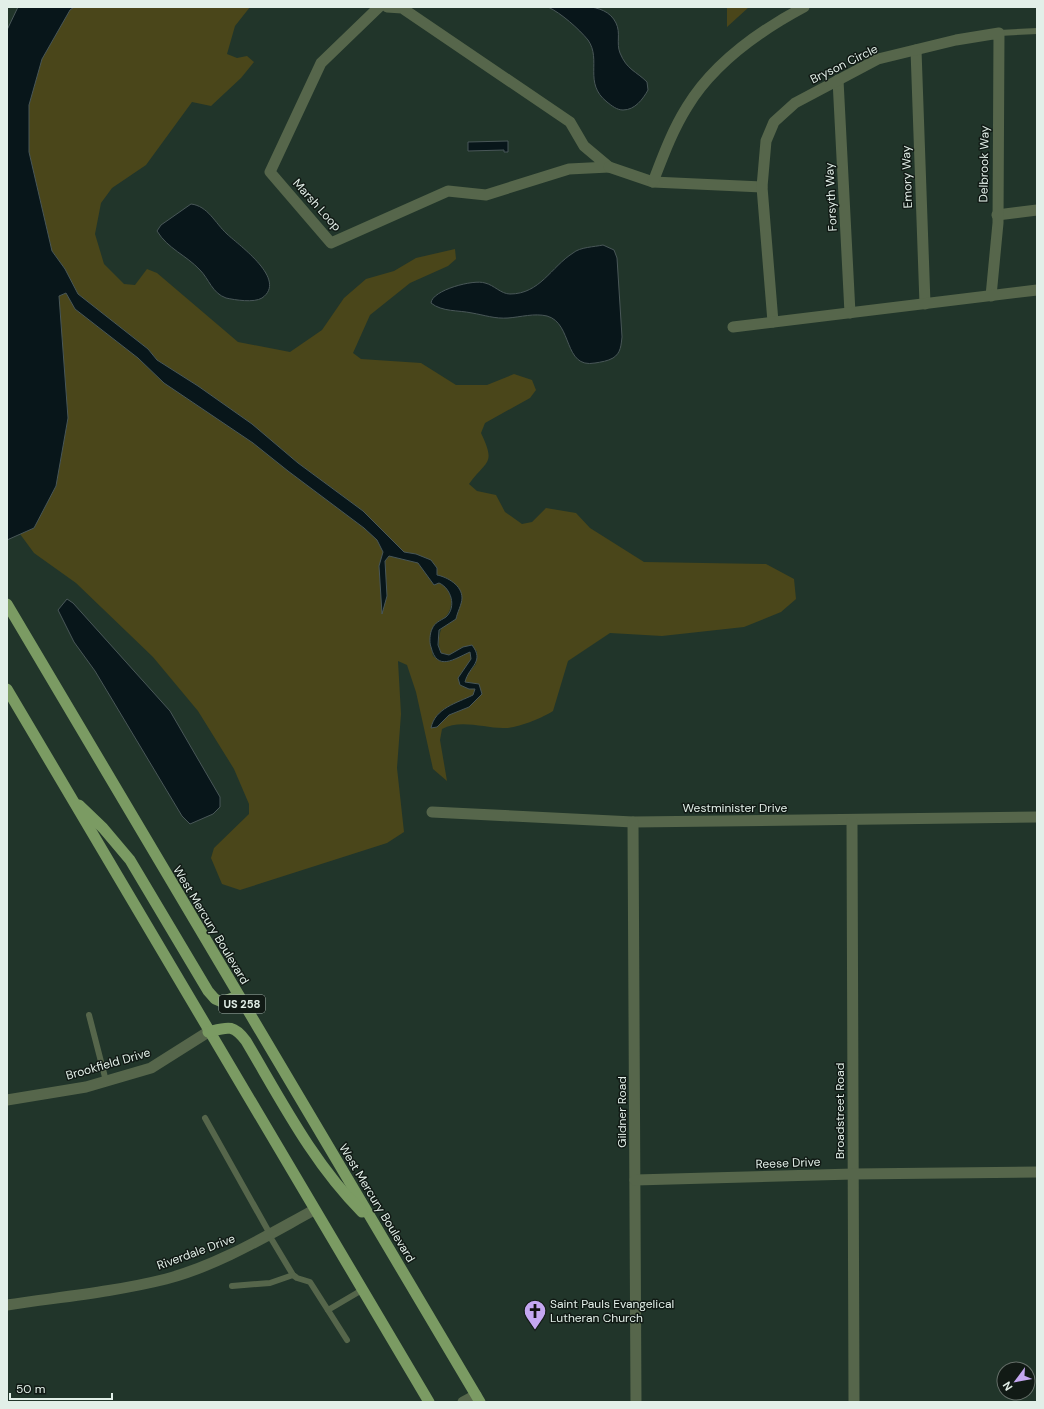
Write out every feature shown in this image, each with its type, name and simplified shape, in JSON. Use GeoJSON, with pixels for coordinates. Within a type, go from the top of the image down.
{"type":"FeatureCollection","features":[{"type":"Feature","properties":{"kind":"main road","name":"West Mercury Boulevard"},"geometry":{"type":"LineString","coordinates":[[7,604],[238,996],[478,1398]]}},
{"type":"Feature","properties":{"kind":"main road"},"geometry":{"type":"LineString","coordinates":[[7,689],[208,1032],[429,1402]]}},
{"type":"Feature","properties":{"kind":"main road"},"geometry":{"type":"LineString","coordinates":[[70,796],[103,828],[130,860],[208,991],[215,999],[222,1002],[238,996]]}},
{"type":"Feature","properties":{"kind":"main road"},"geometry":{"type":"LineString","coordinates":[[208,1032],[227,1028],[238,1031],[246,1040],[311,1150],[340,1189],[374,1224]]}},
{"type":"Feature","properties":{"kind":"street","name":"Marsh Loop"},"geometry":{"type":"LineString","coordinates":[[379,7],[321,63],[270,172],[331,243],[448,191],[486,195],[569,169],[609,167]]}},
{"type":"Feature","properties":{"kind":"street","name":"Marsh Loop"},"geometry":{"type":"LineString","coordinates":[[387,7],[402,8],[570,122],[584,146],[609,167],[653,182]]}},
{"type":"Feature","properties":{"kind":"street"},"geometry":{"type":"LineString","coordinates":[[762,187],[653,182],[672,132],[702,85],[720,66],[754,40],[804,7]]}},
{"type":"Feature","properties":{"kind":"street","name":"Bryson Circle"},"geometry":{"type":"LineString","coordinates":[[773,322],[762,187],[766,141],[774,122],[795,103],[878,59],[956,40],[999,33]]}},
{"type":"Feature","properties":{"kind":"street","name":"Delbrook Way"},"geometry":{"type":"LineString","coordinates":[[990,296],[998,223],[999,33]]}},
{"type":"Feature","properties":{"kind":"street","name":"Emory Way"},"geometry":{"type":"LineString","coordinates":[[916,50],[925,304]]}},
{"type":"Feature","properties":{"kind":"street","name":"Forsyth Way"},"geometry":{"type":"LineString","coordinates":[[838,80],[850,313]]}},
{"type":"Feature","properties":{"kind":"street"},"geometry":{"type":"LineString","coordinates":[[997,215],[1037,210]]}},
{"type":"Feature","properties":{"kind":"street"},"geometry":{"type":"LineString","coordinates":[[733,327],[1037,290]]}},
{"type":"Feature","properties":{"kind":"street","name":"Westminister Drive"},"geometry":{"type":"LineString","coordinates":[[432,812],[632,822],[852,821],[1037,817]]}},
{"type":"Feature","properties":{"kind":"street","name":"Broadstreet Road"},"geometry":{"type":"LineString","coordinates":[[852,821],[852,1174],[854,1402]]}},
{"type":"Feature","properties":{"kind":"street","name":"Gildner Road"},"geometry":{"type":"LineString","coordinates":[[632,822],[636,1402]]}},
{"type":"Feature","properties":{"kind":"street","name":"Brookfield Drive"},"geometry":{"type":"LineString","coordinates":[[7,1100],[86,1087],[151,1068],[208,1032]]}},
{"type":"Feature","properties":{"kind":"street","name":"Reese Drive"},"geometry":{"type":"LineString","coordinates":[[635,1180],[852,1174],[1037,1172]]}},
{"type":"Feature","properties":{"kind":"street","name":"Riverdale Drive"},"geometry":{"type":"LineString","coordinates":[[7,1305],[111,1290],[166,1278],[235,1253],[314,1210]]}},
{"type":"Feature","properties":{"kind":"street"},"geometry":{"type":"LineString","coordinates":[[462,1402],[478,1398]]}},
{"type":"Feature","properties":{"kind":"lane"},"geometry":{"type":"LineString","coordinates":[[999,33],[1037,31]]}},
{"type":"Feature","properties":{"kind":"lane"},"geometry":{"type":"LineString","coordinates":[[89,1015],[106,1081]]}},
{"type":"Feature","properties":{"kind":"lane"},"geometry":{"type":"LineString","coordinates":[[205,1118],[293,1275],[297,1278],[310,1282],[347,1340]]}},
{"type":"Feature","properties":{"kind":"lane"},"geometry":{"type":"LineString","coordinates":[[232,1286],[270,1283],[293,1275]]}},
{"type":"Feature","properties":{"kind":"lane"},"geometry":{"type":"LineString","coordinates":[[328,1310],[362,1290]]}},
{"type":"Feature","properties":{"kind":"shaded area"},"geometry":{"type":"Polygon","coordinates":[[[586,6],[604,11],[611,16],[616,23],[618,30],[618,46],[623,59],[629,67],[647,82],[648,90],[644,97],[635,106],[627,110],[617,109],[600,95],[594,79],[594,55],[588,40],[570,22],[548,7],[586,6]]]}},
{"type":"Feature","properties":{"kind":"shaded area"},"geometry":{"type":"Polygon","coordinates":[[[18,7],[74,7],[70,10],[42,59],[29,105],[29,152],[52,251],[65,269],[78,294],[148,349],[157,360],[198,386],[252,424],[298,463],[363,511],[404,552],[416,554],[431,560],[437,568],[437,575],[453,582],[460,589],[462,598],[456,619],[439,630],[438,645],[441,653],[449,655],[463,647],[472,645],[476,651],[477,660],[465,682],[479,684],[482,694],[469,707],[449,715],[437,727],[431,728],[433,721],[442,711],[473,695],[475,689],[469,689],[460,685],[458,678],[471,659],[470,652],[447,662],[437,659],[430,645],[430,635],[433,627],[446,617],[451,608],[451,598],[447,589],[439,583],[434,585],[418,563],[389,556],[385,561],[387,596],[382,614],[379,566],[383,552],[377,540],[364,528],[253,443],[164,383],[138,358],[75,309],[66,293],[59,296],[68,418],[56,486],[34,528],[7,540],[7,30],[18,7]]]}},
{"type":"Feature","properties":{"kind":"shaded area"},"geometry":{"type":"Polygon","coordinates":[[[74,7],[250,7],[235,26],[227,54],[237,58],[247,56],[254,62],[241,78],[211,106],[192,102],[146,165],[112,188],[101,203],[95,234],[104,264],[124,284],[135,285],[147,269],[157,273],[238,342],[290,352],[322,330],[344,298],[366,279],[394,271],[416,258],[455,249],[456,259],[448,266],[410,283],[370,315],[353,353],[361,359],[421,363],[456,385],[487,385],[514,374],[532,380],[536,390],[530,398],[485,423],[481,433],[486,443],[489,457],[485,465],[469,484],[477,491],[496,495],[505,512],[522,524],[532,522],[546,508],[576,513],[590,528],[644,562],[766,564],[794,579],[796,599],[781,612],[744,627],[662,636],[610,633],[568,661],[553,711],[548,714],[536,720],[508,728],[464,724],[449,726],[442,729],[440,740],[447,781],[433,769],[416,692],[407,665],[398,661],[401,714],[397,768],[404,832],[387,843],[240,890],[222,884],[211,858],[214,848],[249,814],[249,804],[234,769],[198,711],[153,657],[76,583],[34,553],[20,534],[34,528],[56,486],[68,418],[59,296],[66,293],[75,309],[138,358],[164,383],[253,443],[364,528],[377,540],[383,552],[379,567],[387,596],[385,561],[389,556],[418,563],[434,585],[439,583],[443,585],[449,592],[451,606],[446,616],[437,622],[430,643],[433,656],[442,662],[451,661],[470,652],[471,659],[458,678],[475,689],[473,695],[442,710],[437,727],[449,715],[469,707],[479,684],[465,682],[467,675],[476,664],[477,651],[463,647],[449,655],[441,653],[439,637],[441,630],[448,616],[462,597],[416,554],[404,552],[363,511],[298,463],[252,424],[198,386],[157,360],[148,349],[78,294],[65,269],[52,251],[29,152],[29,105],[42,59],[70,10],[74,7]]]}},
{"type":"Feature","properties":{"kind":"shaded area"},"geometry":{"type":"Polygon","coordinates":[[[725,7],[749,7],[727,27],[727,8],[725,7]]]}},
{"type":"Feature","properties":{"kind":"shaded area"},"geometry":{"type":"Polygon","coordinates":[[[508,141],[508,152],[504,152],[504,150],[468,151],[468,142],[508,141]]]}},
{"type":"Feature","properties":{"kind":"shaded area"},"geometry":{"type":"Polygon","coordinates":[[[191,204],[197,205],[207,211],[227,234],[251,255],[266,273],[269,282],[268,291],[262,298],[259,300],[244,301],[221,296],[195,265],[166,243],[161,237],[157,231],[161,225],[191,204]]]}},
{"type":"Feature","properties":{"kind":"shaded area"},"geometry":{"type":"Polygon","coordinates":[[[603,245],[614,250],[617,258],[622,337],[619,351],[616,356],[609,360],[595,363],[585,363],[578,359],[573,353],[561,327],[555,320],[547,316],[532,315],[508,318],[490,317],[440,308],[431,303],[433,298],[438,294],[463,284],[480,282],[485,283],[507,294],[520,293],[529,290],[537,285],[576,251],[583,248],[603,245]]]}},
{"type":"Feature","properties":{"kind":"shaded area"},"geometry":{"type":"Polygon","coordinates":[[[67,599],[73,603],[170,711],[220,797],[220,807],[213,814],[190,824],[182,816],[95,671],[74,642],[58,610],[67,599]]]}},
{"type":"Feature","properties":{"kind":"place","name":"Saint Pauls Evangelical Lutheran Church"},"geometry":{"type":"Point","coordinates":[535,1330]}}]}
